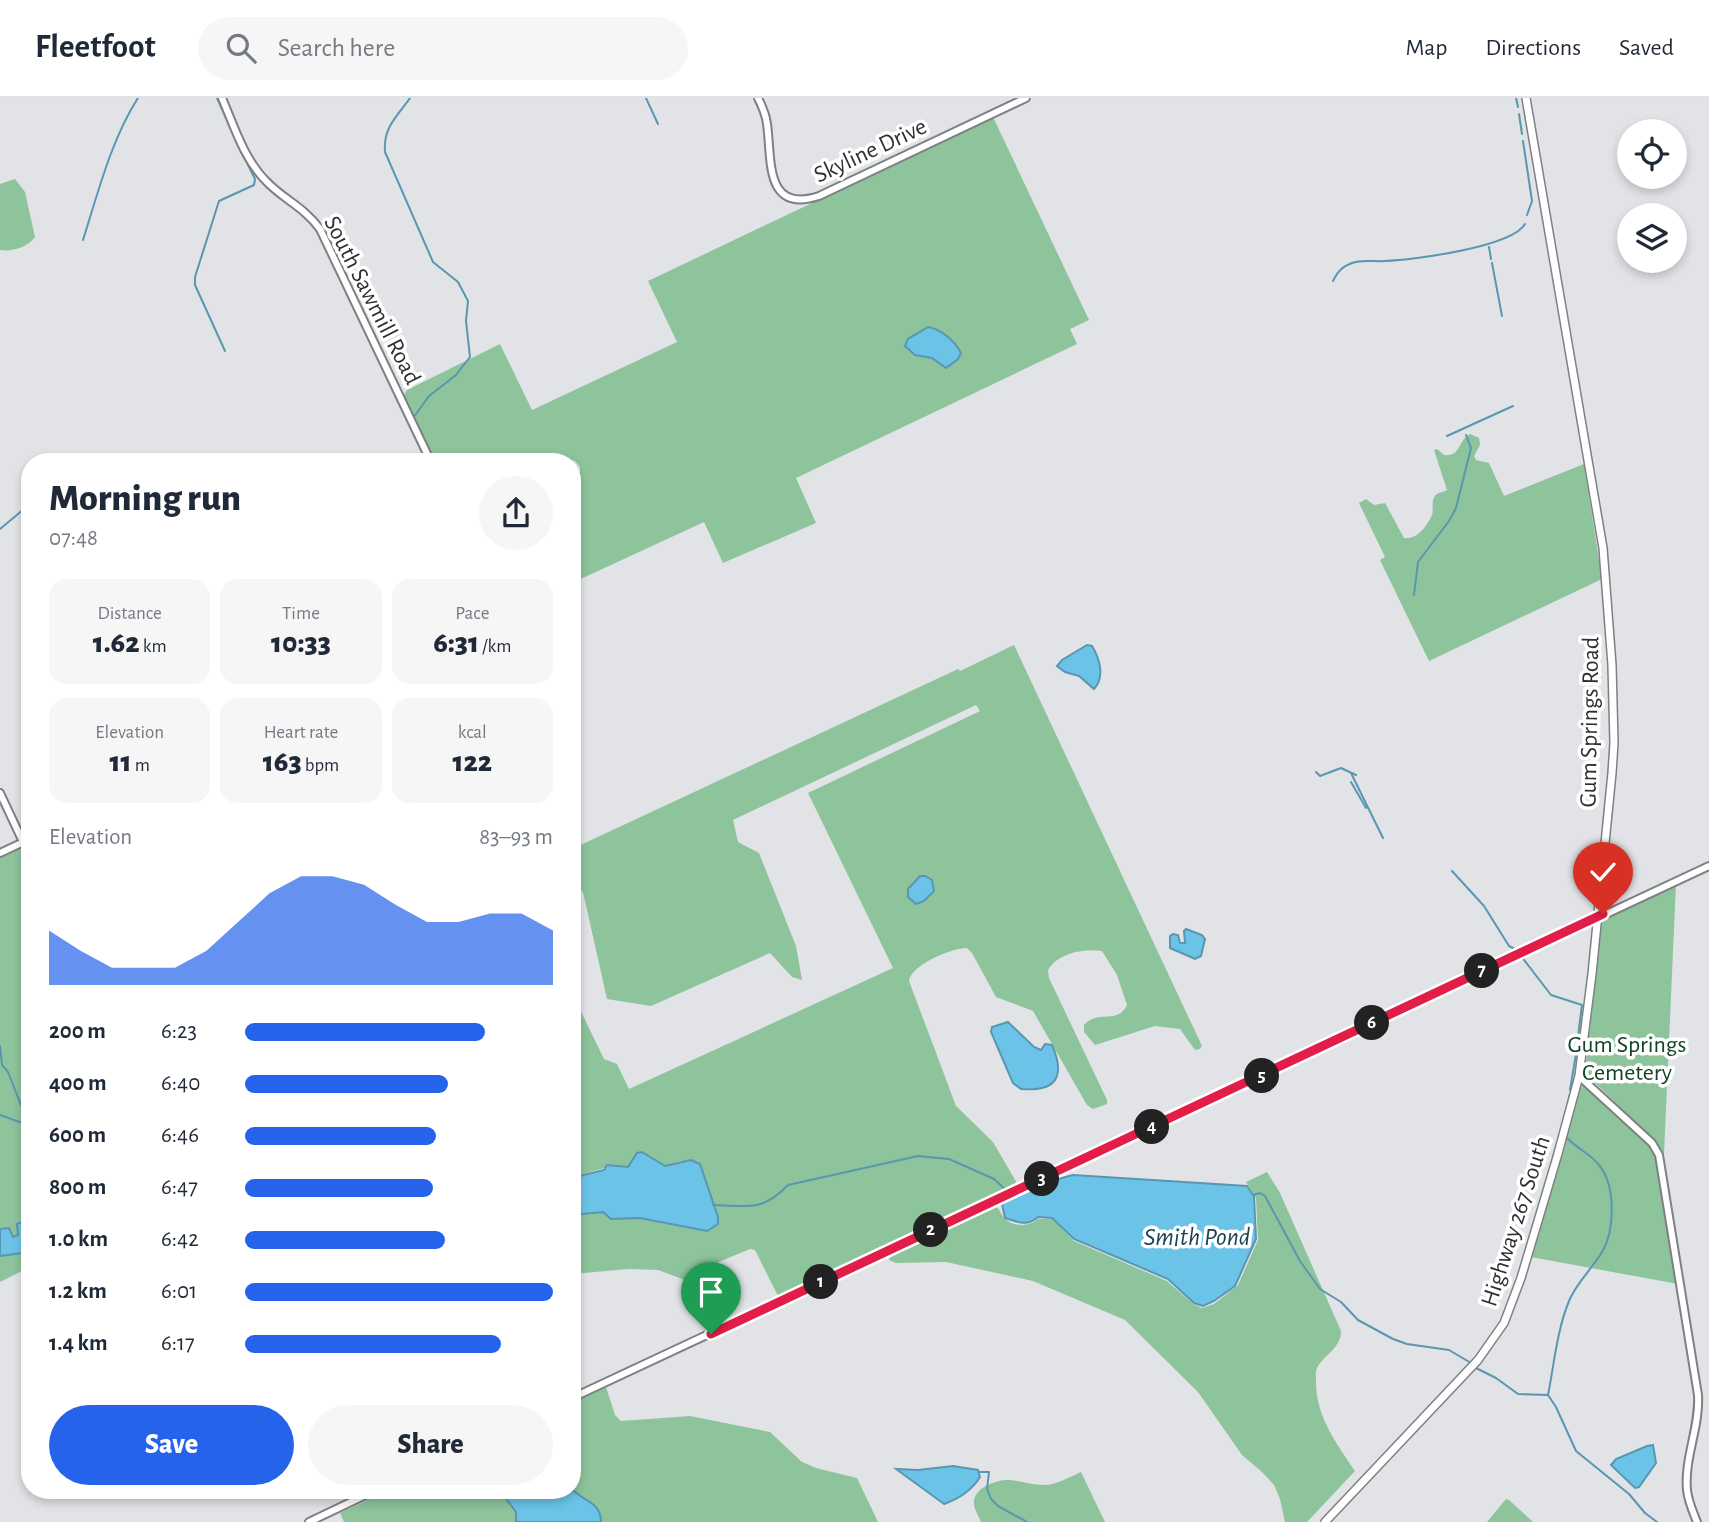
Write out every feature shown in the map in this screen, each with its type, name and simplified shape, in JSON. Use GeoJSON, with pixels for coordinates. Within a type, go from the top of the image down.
{"type":"FeatureCollection","features":[{"type":"Feature","properties":{"kind":"main road","name":"Gum Springs Road"},"geometry":{"type":"LineString","coordinates":[[1526,98],[1603,548],[1612,664],[1614,743],[1598,918],[1579,1076]]}},
{"type":"Feature","properties":{"kind":"main road","name":"Highway 267 South"},"geometry":{"type":"LineString","coordinates":[[1325,1522],[1478,1360],[1504,1322],[1521,1278],[1558,1157],[1579,1076]]}},
{"type":"Feature","properties":{"kind":"street","name":"South Sawmill Road"},"geometry":{"type":"LineString","coordinates":[[222,98],[247,156],[258,173],[306,212],[320,229],[427,453]]}},
{"type":"Feature","properties":{"kind":"street","name":"Skyline Drive"},"geometry":{"type":"LineString","coordinates":[[758,98],[767,123],[769,158],[776,186],[789,198],[802,200],[819,196],[1026,98]]}},
{"type":"Feature","properties":{"kind":"street"},"geometry":{"type":"LineString","coordinates":[[0,793],[21,832]]}},
{"type":"Feature","properties":{"kind":"street"},"geometry":{"type":"LineString","coordinates":[[0,853],[21,843]]}},
{"type":"Feature","properties":{"kind":"street"},"geometry":{"type":"LineString","coordinates":[[581,1394],[1709,866]]}},
{"type":"Feature","properties":{"kind":"street"},"geometry":{"type":"LineString","coordinates":[[1579,1076],[1652,1143],[1659,1155],[1698,1395],[1687,1483],[1690,1504],[1697,1522]]}},
{"type":"Feature","properties":{"kind":"street"},"geometry":{"type":"LineString","coordinates":[[309,1522],[357,1499]]}},
{"type":"Feature","properties":{"kind":"green space"},"geometry":{"type":"Polygon","coordinates":[[[993,117],[1089,320],[1070,329],[1077,344],[796,478],[816,523],[723,563],[704,522],[581,579],[581,453],[430,453],[403,397],[407,390],[500,344],[532,410],[677,342],[648,281],[993,117]]]}},
{"type":"Feature","properties":{"kind":"green space"},"geometry":{"type":"Polygon","coordinates":[[[15,179],[25,192],[35,237],[19,248],[0,250],[0,184],[15,179]]]}},
{"type":"Feature","properties":{"kind":"green space"},"geometry":{"type":"Polygon","coordinates":[[[1470,434],[1479,438],[1480,445],[1474,456],[1476,460],[1489,463],[1504,496],[1584,464],[1602,579],[1429,661],[1380,560],[1385,557],[1359,503],[1366,499],[1374,505],[1385,503],[1404,538],[1417,535],[1432,515],[1435,496],[1447,490],[1434,450],[1450,455],[1457,451],[1470,434]]]}},
{"type":"Feature","properties":{"kind":"green space"},"geometry":{"type":"Polygon","coordinates":[[[1014,645],[1202,1046],[1195,1050],[1180,1029],[1155,1026],[1095,1045],[1084,1032],[1084,1025],[1095,1018],[1118,1014],[1127,1005],[1117,975],[1102,951],[1080,951],[1058,959],[1048,970],[1049,978],[1107,1100],[1107,1104],[1093,1109],[1087,1105],[1033,1011],[996,997],[967,948],[942,954],[917,969],[909,981],[956,1106],[993,1142],[1018,1185],[779,1298],[755,1250],[750,1249],[709,1266],[699,1275],[685,1280],[658,1270],[629,1269],[581,1273],[581,1214],[603,1212],[611,1219],[640,1218],[707,1231],[718,1224],[718,1217],[700,1164],[681,1161],[665,1166],[635,1159],[628,1167],[607,1167],[581,1175],[581,1012],[604,1059],[617,1064],[629,1089],[893,968],[808,793],[980,711],[976,705],[733,820],[738,842],[759,853],[796,946],[802,980],[792,977],[770,953],[651,1006],[607,999],[581,891],[581,845],[958,669],[960,671],[1014,645]]]}},
{"type":"Feature","properties":{"kind":"green space"},"geometry":{"type":"Polygon","coordinates":[[[21,848],[21,1272],[0,1282],[0,858],[21,848]]]}},
{"type":"Feature","properties":{"kind":"green space","name":"Gum Springs Cemetery"},"geometry":{"type":"Polygon","coordinates":[[[1676,884],[1664,1154],[1651,1137],[1585,1073],[1602,918],[1676,884]]]}},
{"type":"Feature","properties":{"kind":"green space"},"geometry":{"type":"Polygon","coordinates":[[[1582,1083],[1654,1152],[1678,1284],[1531,1257],[1582,1083]]]}},
{"type":"Feature","properties":{"kind":"green space"},"geometry":{"type":"Polygon","coordinates":[[[1267,1172],[1280,1193],[1341,1331],[1336,1346],[1317,1368],[1317,1394],[1328,1429],[1355,1471],[1307,1522],[1285,1522],[1274,1485],[1242,1455],[1198,1392],[1125,1320],[1033,1281],[946,1262],[896,1263],[889,1260],[891,1252],[990,1207],[997,1207],[1007,1221],[1016,1224],[1026,1225],[1038,1219],[1052,1219],[1074,1241],[1167,1281],[1193,1304],[1202,1308],[1214,1304],[1238,1285],[1258,1240],[1256,1198],[1246,1182],[1267,1172]]]}},
{"type":"Feature","properties":{"kind":"green space"},"geometry":{"type":"Polygon","coordinates":[[[606,1387],[615,1415],[621,1421],[690,1416],[770,1432],[802,1462],[857,1478],[878,1522],[601,1522],[601,1514],[581,1497],[581,1399],[606,1387]]]}},
{"type":"Feature","properties":{"kind":"green space"},"geometry":{"type":"Polygon","coordinates":[[[1081,1472],[1105,1522],[981,1522],[975,1509],[974,1501],[978,1492],[999,1481],[1049,1485],[1081,1472]]]}},
{"type":"Feature","properties":{"kind":"green space"},"geometry":{"type":"Polygon","coordinates":[[[370,1499],[507,1499],[516,1512],[516,1522],[344,1522],[340,1513],[370,1499]]]}},
{"type":"Feature","properties":{"kind":"green space"},"geometry":{"type":"Polygon","coordinates":[[[1506,1499],[1509,1500],[1533,1522],[1487,1522],[1506,1499]]]}},
{"type":"Feature","properties":{"kind":"water"},"geometry":{"type":"Polygon","coordinates":[[[928,327],[947,336],[961,353],[958,359],[946,368],[932,358],[915,355],[905,346],[908,339],[928,327]]]}},
{"type":"Feature","properties":{"kind":"water"},"geometry":{"type":"Polygon","coordinates":[[[1087,645],[1092,646],[1100,668],[1094,689],[1079,676],[1065,672],[1057,666],[1087,645]]]}},
{"type":"Feature","properties":{"kind":"water"},"geometry":{"type":"Polygon","coordinates":[[[920,876],[932,880],[934,891],[924,901],[916,904],[908,897],[908,889],[920,876]]]}},
{"type":"Feature","properties":{"kind":"water"},"geometry":{"type":"Polygon","coordinates":[[[1186,929],[1202,935],[1205,939],[1201,956],[1195,959],[1170,948],[1170,936],[1173,934],[1178,935],[1180,943],[1185,943],[1186,929]]]}},
{"type":"Feature","properties":{"kind":"water"},"geometry":{"type":"Polygon","coordinates":[[[1008,1022],[1034,1047],[1041,1050],[1045,1044],[1052,1045],[1058,1074],[1050,1085],[1021,1089],[1013,1083],[991,1032],[992,1027],[1008,1022]]]}},
{"type":"Feature","properties":{"kind":"water"},"geometry":{"type":"Polygon","coordinates":[[[642,1152],[665,1166],[691,1160],[700,1164],[718,1224],[707,1231],[640,1218],[611,1219],[603,1212],[581,1214],[581,1176],[604,1170],[607,1165],[628,1167],[637,1153],[642,1152]]]}},
{"type":"Feature","properties":{"kind":"water","name":"Smith Pond"},"geometry":{"type":"Polygon","coordinates":[[[1073,1175],[1247,1186],[1254,1196],[1256,1239],[1235,1286],[1203,1306],[1194,1303],[1168,1279],[1074,1239],[1052,1218],[1038,1217],[1026,1223],[1005,1218],[1002,1204],[1036,1186],[1073,1175]]]}},
{"type":"Feature","properties":{"kind":"water"},"geometry":{"type":"Polygon","coordinates":[[[21,1223],[21,1253],[0,1256],[0,1229],[9,1228],[13,1237],[18,1235],[17,1224],[21,1223]]]}},
{"type":"Feature","properties":{"kind":"water"},"geometry":{"type":"Polygon","coordinates":[[[1653,1445],[1656,1463],[1639,1487],[1635,1488],[1611,1465],[1616,1459],[1653,1445]]]}},
{"type":"Feature","properties":{"kind":"water"},"geometry":{"type":"Polygon","coordinates":[[[953,1466],[978,1470],[980,1477],[964,1494],[944,1504],[896,1469],[918,1470],[953,1466]]]}},
{"type":"Feature","properties":{"kind":"water"},"geometry":{"type":"Polygon","coordinates":[[[581,1496],[595,1506],[601,1522],[516,1522],[516,1512],[507,1500],[581,1499],[581,1496]]]}},
{"type":"Feature","properties":{"kind":"waterway"},"geometry":{"type":"LineString","coordinates":[[83,240],[113,149],[138,98]]}},
{"type":"Feature","properties":{"kind":"waterway"},"geometry":{"type":"LineString","coordinates":[[217,98],[231,129]]}},
{"type":"Feature","properties":{"kind":"waterway"},"geometry":{"type":"LineString","coordinates":[[410,98],[389,129],[385,152],[433,262],[458,282],[468,301],[466,321],[470,357],[456,375],[429,396],[413,418]]}},
{"type":"Feature","properties":{"kind":"waterway"},"geometry":{"type":"LineString","coordinates":[[646,98],[658,124]]}},
{"type":"Feature","properties":{"kind":"waterway"},"geometry":{"type":"LineString","coordinates":[[1516,98],[1518,107]]}},
{"type":"Feature","properties":{"kind":"waterway"},"geometry":{"type":"LineString","coordinates":[[1519,114],[1522,134]]}},
{"type":"Feature","properties":{"kind":"waterway"},"geometry":{"type":"LineString","coordinates":[[1523,141],[1532,201],[1527,215]]}},
{"type":"Feature","properties":{"kind":"waterway"},"geometry":{"type":"LineString","coordinates":[[225,351],[195,285],[195,277],[219,201],[254,185],[255,179],[247,163]]}},
{"type":"Feature","properties":{"kind":"waterway"},"geometry":{"type":"LineString","coordinates":[[1333,281],[1343,268],[1356,262],[1399,260],[1461,251],[1502,239],[1525,224]]}},
{"type":"Feature","properties":{"kind":"waterway"},"geometry":{"type":"LineString","coordinates":[[1489,247],[1491,259]]}},
{"type":"Feature","properties":{"kind":"waterway"},"geometry":{"type":"LineString","coordinates":[[1492,263],[1502,316]]}},
{"type":"Feature","properties":{"kind":"waterway"},"geometry":{"type":"LineString","coordinates":[[1447,436],[1513,406]]}},
{"type":"Feature","properties":{"kind":"waterway"},"geometry":{"type":"LineString","coordinates":[[1414,595],[1418,562],[1456,508],[1471,448],[1466,435]]}},
{"type":"Feature","properties":{"kind":"waterway"},"geometry":{"type":"LineString","coordinates":[[0,529],[21,512]]}},
{"type":"Feature","properties":{"kind":"waterway"},"geometry":{"type":"LineString","coordinates":[[1316,772],[1320,776],[1341,768],[1356,775]]}},
{"type":"Feature","properties":{"kind":"waterway"},"geometry":{"type":"LineString","coordinates":[[1351,773],[1383,838]]}},
{"type":"Feature","properties":{"kind":"waterway"},"geometry":{"type":"LineString","coordinates":[[1351,782],[1366,808]]}},
{"type":"Feature","properties":{"kind":"waterway"},"geometry":{"type":"LineString","coordinates":[[1452,871],[1484,906],[1509,946],[1519,951]]}},
{"type":"Feature","properties":{"kind":"waterway"},"geometry":{"type":"LineString","coordinates":[[1521,956],[1551,995],[1582,1005],[1578,1036]]}},
{"type":"Feature","properties":{"kind":"waterway"},"geometry":{"type":"LineString","coordinates":[[1570,1090],[1578,1042]]}},
{"type":"Feature","properties":{"kind":"waterway"},"geometry":{"type":"LineString","coordinates":[[0,1046],[2,1065],[8,1072],[21,1105]]}},
{"type":"Feature","properties":{"kind":"waterway"},"geometry":{"type":"LineString","coordinates":[[1560,1135],[1570,1094]]}},
{"type":"Feature","properties":{"kind":"waterway"},"geometry":{"type":"LineString","coordinates":[[0,1115],[21,1123]]}},
{"type":"Feature","properties":{"kind":"waterway"},"geometry":{"type":"LineString","coordinates":[[1548,1395],[1565,1312],[1576,1288],[1602,1252],[1609,1232],[1612,1208],[1605,1174],[1596,1161],[1567,1138]]}},
{"type":"Feature","properties":{"kind":"waterway"},"geometry":{"type":"LineString","coordinates":[[713,1205],[754,1206],[770,1200],[788,1185],[918,1156],[949,1159],[994,1179],[1007,1191]]}},
{"type":"Feature","properties":{"kind":"waterway"},"geometry":{"type":"LineString","coordinates":[[1253,1195],[1260,1193],[1265,1196],[1300,1261],[1320,1289],[1341,1302],[1358,1320],[1393,1339],[1407,1344],[1449,1350],[1471,1363]]}},
{"type":"Feature","properties":{"kind":"waterway"},"geometry":{"type":"LineString","coordinates":[[1476,1368],[1518,1394],[1548,1395],[1576,1451],[1629,1494],[1645,1513],[1657,1522]]}},
{"type":"Feature","properties":{"kind":"waterway"},"geometry":{"type":"LineString","coordinates":[[980,1472],[989,1472],[987,1489],[991,1499],[998,1506],[1027,1522]]}},
{"type":"Feature","properties":{"kind":"route"},"geometry":{"type":"LineString","coordinates":[[711,1334],[1603,914]]}}]}
